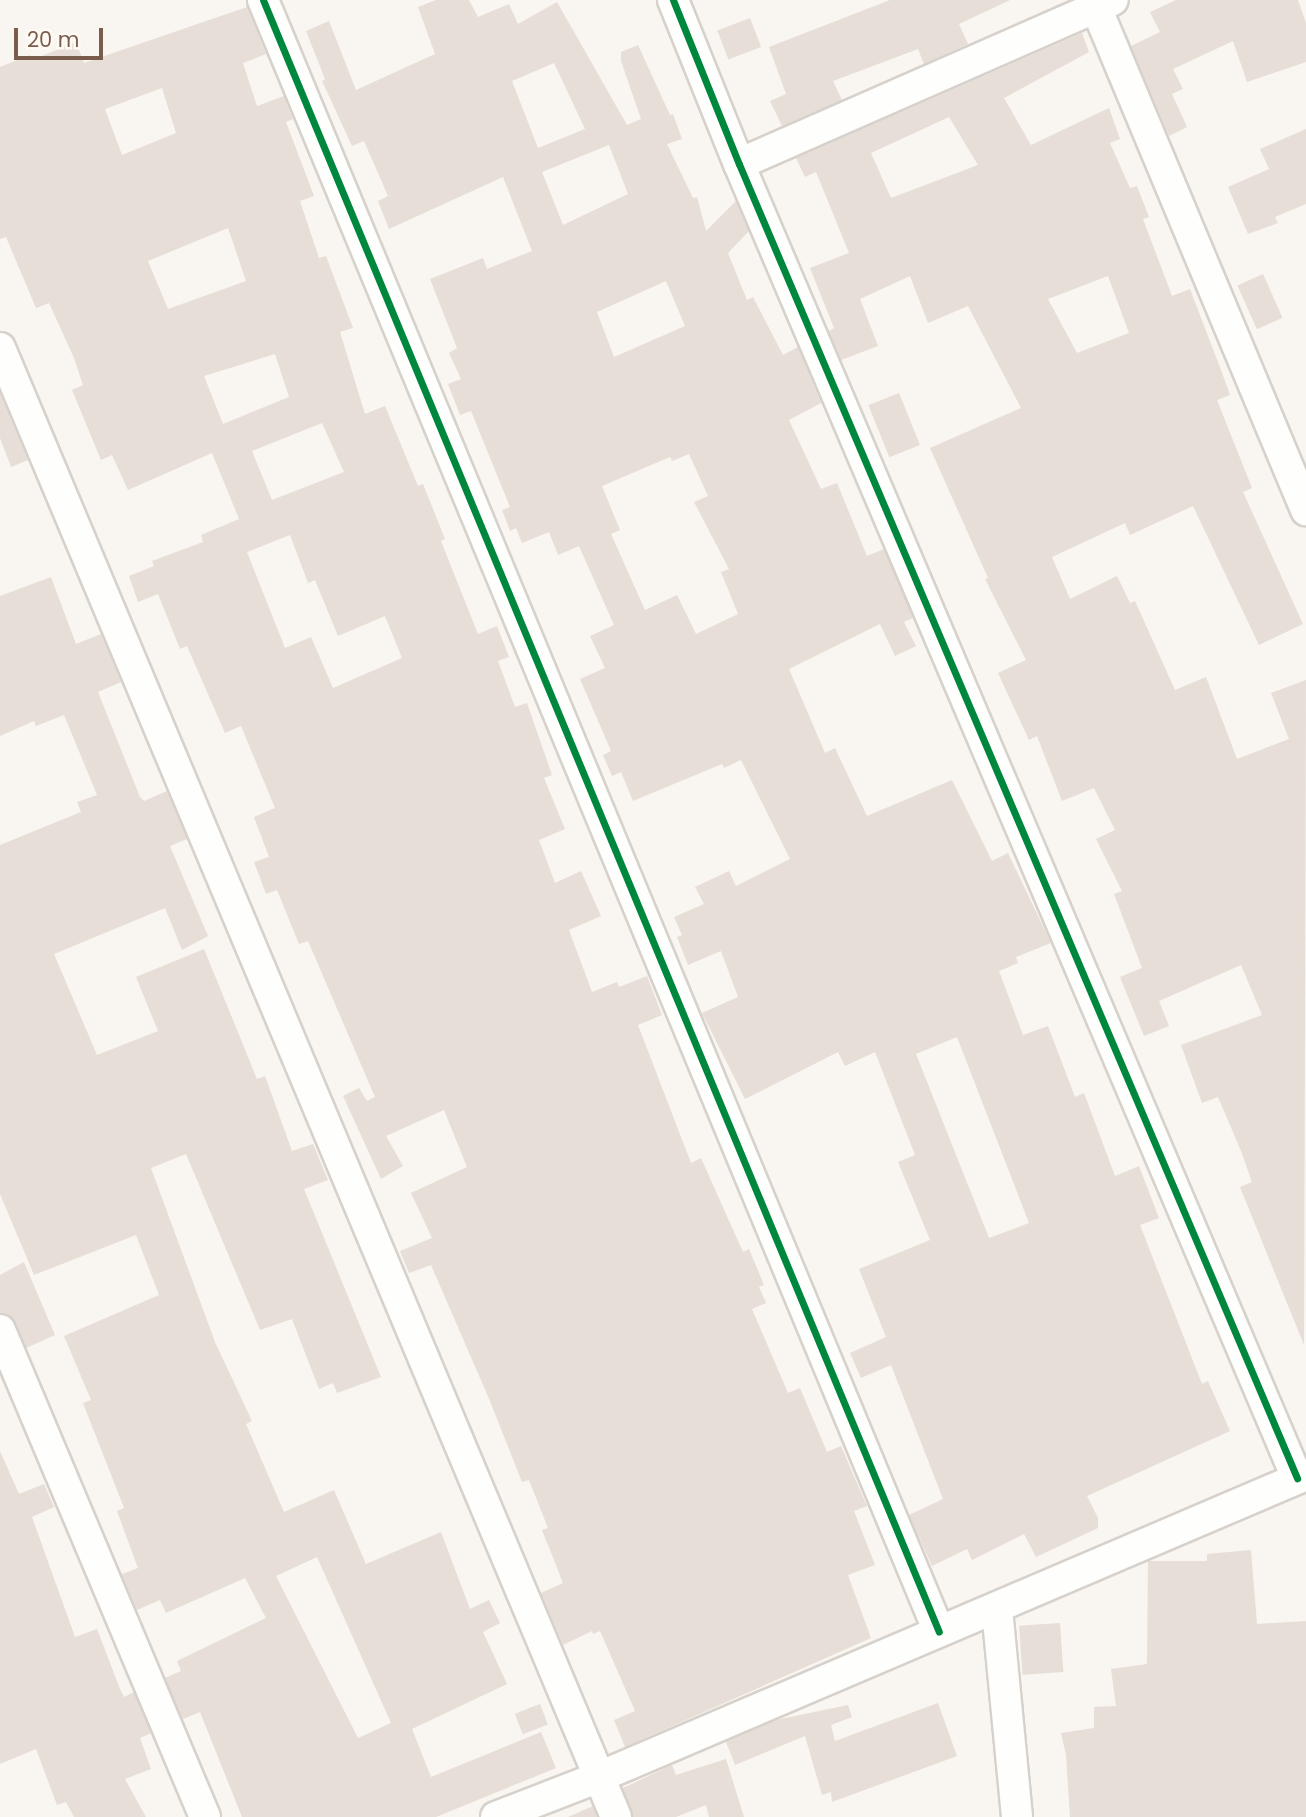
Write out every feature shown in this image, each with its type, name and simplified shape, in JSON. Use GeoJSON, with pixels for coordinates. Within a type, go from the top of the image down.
{"type":"FeatureCollection","features":[{"type":"Feature","properties":{"kind":"street"},"geometry":{"type":"LineString","coordinates":[[263,0],[940,1632]]}},
{"type":"Feature","properties":{"kind":"street"},"geometry":{"type":"LineString","coordinates":[[496,1817],[598,1777],[997,1609],[1301,1477],[739,164],[673,0]]}},
{"type":"Feature","properties":{"kind":"street"},"geometry":{"type":"LineString","coordinates":[[739,164],[1100,2],[1306,510]]}},
{"type":"Feature","properties":{"kind":"street"},"geometry":{"type":"LineString","coordinates":[[0,348],[616,1817]]}},
{"type":"Feature","properties":{"kind":"street"},"geometry":{"type":"LineString","coordinates":[[0,1330],[205,1817]]}},
{"type":"Feature","properties":{"kind":"street"},"geometry":{"type":"LineString","coordinates":[[997,1609],[1017,1817]]}},
{"type":"Feature","properties":{"kind":"building"},"geometry":{"type":"Polygon","coordinates":[[[436,0],[469,0],[478,17],[509,4],[518,24],[557,2],[627,125],[641,119],[621,61],[621,52],[638,45],[670,115],[673,114],[682,139],[667,144],[693,198],[697,197],[706,231],[736,201],[749,231],[728,253],[747,300],[753,297],[783,355],[798,347],[821,403],[789,420],[821,489],[837,483],[867,556],[884,549],[913,618],[904,622],[916,646],[895,656],[880,624],[789,669],[825,753],[835,748],[867,816],[952,780],[992,861],[1008,853],[1051,943],[1016,957],[1018,963],[999,971],[1023,1035],[1048,1026],[1075,1097],[1084,1093],[1115,1176],[1139,1166],[1159,1218],[1140,1225],[1202,1384],[1208,1381],[1230,1431],[1087,1496],[1098,1518],[1098,1528],[1036,1557],[1024,1534],[972,1560],[967,1549],[932,1566],[909,1515],[943,1499],[891,1365],[861,1378],[850,1353],[886,1337],[859,1269],[930,1240],[898,1162],[915,1155],[875,1052],[845,1066],[838,1052],[745,1099],[702,1013],[738,997],[721,951],[688,965],[677,937],[682,935],[674,917],[704,904],[695,887],[729,871],[736,886],[790,859],[741,760],[724,768],[722,764],[633,801],[621,772],[612,776],[603,755],[611,751],[580,679],[605,668],[590,636],[614,625],[579,546],[558,555],[549,532],[522,543],[516,528],[510,531],[502,510],[510,507],[471,411],[460,415],[448,384],[461,379],[449,353],[457,348],[430,279],[483,258],[487,269],[532,251],[503,177],[389,229],[378,201],[388,196],[364,141],[352,146],[322,81],[325,79],[306,31],[329,21],[356,90],[435,54],[418,7],[436,0]],[[554,63],[512,81],[538,148],[585,129],[554,63]],[[609,145],[542,172],[563,225],[628,194],[609,145]],[[666,281],[597,312],[614,357],[685,326],[666,281]],[[689,454],[672,461],[670,457],[602,486],[620,530],[611,534],[645,610],[677,595],[696,634],[738,614],[721,572],[729,569],[694,502],[708,496],[689,454]],[[957,1037],[916,1054],[989,1238],[1029,1223],[957,1037]]]}},
{"type":"Feature","properties":{"kind":"building"},"geometry":{"type":"Polygon","coordinates":[[[890,0],[1010,0],[959,24],[968,44],[924,64],[918,49],[833,81],[842,100],[782,126],[770,101],[786,94],[769,47],[890,0]]]}},
{"type":"Feature","properties":{"kind":"building"},"geometry":{"type":"Polygon","coordinates":[[[1176,0],[1298,0],[1306,23],[1306,62],[1247,82],[1233,41],[1173,69],[1183,89],[1172,94],[1187,127],[1169,136],[1131,46],[1160,32],[1150,12],[1176,0]]]}},
{"type":"Feature","properties":{"kind":"building"},"geometry":{"type":"Polygon","coordinates":[[[247,7],[266,54],[243,63],[257,106],[284,96],[293,119],[286,122],[314,196],[300,201],[319,258],[326,256],[353,328],[340,332],[365,414],[385,406],[418,486],[423,484],[445,539],[441,541],[478,634],[497,626],[509,657],[498,661],[515,707],[527,703],[552,775],[544,778],[565,829],[539,840],[555,883],[581,871],[601,916],[569,930],[592,992],[617,982],[619,987],[647,976],[662,1015],[638,1025],[691,1163],[701,1158],[743,1252],[749,1249],[764,1285],[759,1287],[766,1303],[752,1309],[788,1393],[800,1388],[827,1452],[841,1446],[867,1506],[854,1511],[875,1565],[848,1575],[871,1638],[625,1747],[614,1720],[635,1711],[600,1631],[593,1634],[592,1631],[563,1645],[541,1593],[563,1583],[542,1530],[548,1528],[529,1480],[522,1482],[431,1265],[409,1273],[400,1251],[432,1238],[411,1193],[467,1167],[444,1110],[386,1136],[403,1166],[381,1179],[343,1096],[359,1088],[367,1101],[375,1097],[308,941],[299,944],[277,890],[266,894],[254,862],[269,857],[254,817],[275,808],[241,726],[225,733],[187,646],[180,649],[158,594],[138,602],[129,576],[154,566],[152,561],[203,542],[201,535],[239,519],[212,453],[128,490],[112,455],[101,460],[72,390],[83,385],[49,303],[36,308],[6,237],[0,239],[0,67],[30,55],[32,60],[76,42],[84,63],[247,7]],[[162,88],[105,109],[122,155],[176,133],[162,88]],[[228,228],[148,261],[168,309],[246,281],[228,228]],[[275,354],[204,376],[223,424],[289,397],[275,354]],[[322,423],[252,451],[272,500],[344,472],[322,423]],[[290,535],[247,552],[285,648],[311,637],[333,688],[402,658],[385,616],[338,636],[315,580],[308,583],[290,535]]]}},
{"type":"Feature","properties":{"kind":"building"},"geometry":{"type":"Polygon","coordinates":[[[750,18],[761,47],[728,59],[717,31],[750,18]]]}},
{"type":"Feature","properties":{"kind":"building"},"geometry":{"type":"Polygon","coordinates":[[[1082,33],[1089,52],[1004,98],[1031,145],[1109,108],[1120,139],[1110,143],[1130,188],[1137,186],[1149,217],[1143,219],[1172,296],[1190,289],[1221,370],[1230,395],[1217,400],[1252,488],[1243,492],[1303,624],[1259,645],[1193,506],[1130,535],[1125,523],[1052,557],[1070,599],[1117,576],[1130,603],[1135,601],[1175,690],[1206,677],[1237,759],[1289,739],[1271,693],[1306,680],[1304,1345],[1240,1187],[1252,1182],[1241,1151],[1218,1097],[1202,1103],[1181,1045],[1262,1015],[1241,965],[1159,1001],[1169,1026],[1144,1036],[1120,977],[1142,968],[1114,894],[1122,891],[1096,839],[1115,830],[1094,788],[1062,801],[1037,736],[1029,740],[998,673],[1026,660],[985,579],[988,578],[930,448],[1021,408],[968,306],[928,323],[910,276],[860,299],[878,346],[841,360],[829,331],[834,328],[810,268],[849,253],[816,172],[805,177],[796,158],[1082,33]],[[949,117],[871,153],[891,198],[978,165],[949,117]],[[1108,276],[1048,299],[1077,353],[1129,333],[1108,276]]]}},
{"type":"Feature","properties":{"kind":"building"},"geometry":{"type":"Polygon","coordinates":[[[1306,129],[1306,204],[1275,217],[1278,223],[1248,234],[1228,187],[1269,169],[1260,149],[1306,129]]]}},
{"type":"Feature","properties":{"kind":"building"},"geometry":{"type":"Polygon","coordinates":[[[1263,274],[1283,318],[1257,329],[1237,285],[1263,274]]]}},
{"type":"Feature","properties":{"kind":"building"},"geometry":{"type":"Polygon","coordinates":[[[0,393],[28,460],[11,467],[0,438],[0,393]]]}},
{"type":"Feature","properties":{"kind":"building"},"geometry":{"type":"Polygon","coordinates":[[[899,393],[920,445],[889,457],[868,405],[899,393]]]}},
{"type":"Feature","properties":{"kind":"building"},"geometry":{"type":"Polygon","coordinates":[[[51,577],[76,644],[101,634],[121,682],[98,692],[140,797],[144,801],[167,791],[187,839],[170,846],[208,936],[182,950],[165,908],[54,954],[97,1055],[158,1031],[136,977],[204,949],[257,1079],[265,1076],[292,1151],[313,1144],[328,1180],[304,1189],[381,1377],[337,1393],[333,1383],[319,1389],[292,1319],[260,1330],[186,1154],[151,1168],[215,1342],[252,1421],[246,1424],[284,1512],[334,1490],[366,1564],[441,1532],[470,1609],[489,1600],[500,1623],[483,1632],[507,1684],[412,1729],[431,1777],[541,1732],[556,1768],[436,1817],[242,1817],[200,1712],[183,1719],[165,1678],[181,1671],[177,1661],[266,1618],[245,1578],[166,1613],[160,1600],[137,1610],[122,1574],[138,1568],[117,1511],[124,1508],[83,1403],[91,1400],[64,1336],[159,1295],[136,1235],[34,1275],[0,1194],[0,845],[81,812],[77,802],[97,795],[64,715],[36,726],[34,721],[0,736],[0,596],[51,577]],[[317,1557],[276,1576],[358,1738],[391,1723],[317,1557]]]}},
{"type":"Feature","properties":{"kind":"building"},"geometry":{"type":"Polygon","coordinates":[[[24,1262],[55,1335],[26,1348],[16,1323],[10,1316],[0,1313],[0,1275],[24,1262]]]}},
{"type":"Feature","properties":{"kind":"building"},"geometry":{"type":"Polygon","coordinates":[[[0,1451],[19,1494],[44,1484],[54,1507],[32,1517],[75,1637],[97,1629],[124,1697],[134,1692],[151,1733],[140,1738],[151,1769],[125,1779],[146,1817],[74,1817],[66,1802],[57,1805],[36,1749],[0,1764],[0,1451]]]}},
{"type":"Feature","properties":{"kind":"building"},"geometry":{"type":"Polygon","coordinates":[[[1251,1550],[1257,1624],[1306,1621],[1306,1817],[1070,1817],[1066,1755],[1061,1733],[1094,1728],[1094,1707],[1116,1706],[1111,1669],[1147,1664],[1148,1561],[1207,1561],[1207,1554],[1251,1550]]]}},
{"type":"Feature","properties":{"kind":"building"},"geometry":{"type":"Polygon","coordinates":[[[1060,1623],[1063,1672],[1023,1675],[1019,1626],[1060,1623]]]}},
{"type":"Feature","properties":{"kind":"building"},"geometry":{"type":"Polygon","coordinates":[[[938,1703],[957,1756],[832,1802],[831,1792],[822,1795],[805,1736],[735,1765],[726,1742],[776,1720],[848,1705],[852,1717],[831,1725],[835,1741],[938,1703]]]}},
{"type":"Feature","properties":{"kind":"building"},"geometry":{"type":"Polygon","coordinates":[[[540,1704],[548,1725],[523,1734],[515,1714],[540,1704]]]}},
{"type":"Feature","properties":{"kind":"building"},"geometry":{"type":"Polygon","coordinates":[[[726,1759],[744,1817],[709,1817],[706,1805],[676,1817],[633,1817],[623,1788],[672,1765],[676,1775],[726,1759]]]}},
{"type":"Feature","properties":{"kind":"building"},"geometry":{"type":"Polygon","coordinates":[[[593,1806],[597,1817],[568,1817],[593,1806]]]}},
{"type":"Feature","properties":{"kind":"cycle path"},"geometry":{"type":"LineString","coordinates":[[263,0],[939,1632]]}},
{"type":"Feature","properties":{"kind":"cycle path"},"geometry":{"type":"LineString","coordinates":[[673,0],[739,164],[1297,1478]]}}]}
